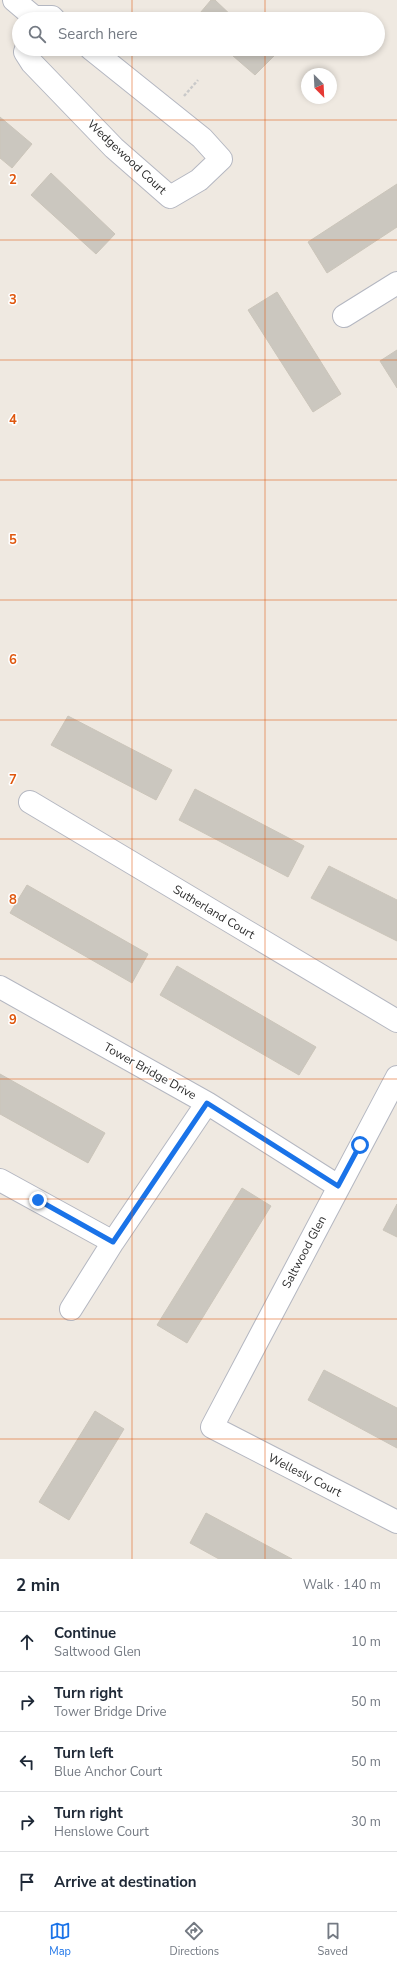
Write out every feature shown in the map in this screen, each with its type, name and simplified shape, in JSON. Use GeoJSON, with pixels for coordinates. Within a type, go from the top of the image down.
{"type":"FeatureCollection","features":[{"type":"Feature","properties":{"kind":"street"},"geometry":{"type":"LineString","coordinates":[[14,0],[32,12]]}},
{"type":"Feature","properties":{"kind":"street","name":"Wedgewood Court"},"geometry":{"type":"LineString","coordinates":[[28,56],[32,63],[114,148],[170,198],[199,180],[221,158],[202,138],[100,56]]}},
{"type":"Feature","properties":{"kind":"street"},"geometry":{"type":"LineString","coordinates":[[344,316],[397,283]]}},
{"type":"Feature","properties":{"kind":"street","name":"Sutherland Court"},"geometry":{"type":"LineString","coordinates":[[30,802],[397,1022]]}},
{"type":"Feature","properties":{"kind":"street","name":"Tower Bridge Drive"},"geometry":{"type":"LineString","coordinates":[[0,987],[207,1103],[338,1186]]}},
{"type":"Feature","properties":{"kind":"street","name":"Saltwood Glen"},"geometry":{"type":"LineString","coordinates":[[212,1427],[338,1186],[397,1077]]}},
{"type":"Feature","properties":{"kind":"street"},"geometry":{"type":"LineString","coordinates":[[71,1309],[113,1242],[207,1103]]}},
{"type":"Feature","properties":{"kind":"street"},"geometry":{"type":"LineString","coordinates":[[0,1180],[113,1242]]}},
{"type":"Feature","properties":{"kind":"street","name":"Wellesly Court"},"geometry":{"type":"LineString","coordinates":[[212,1427],[397,1522]]}},
{"type":"Feature","properties":{"kind":"building"},"geometry":{"type":"Polygon","coordinates":[[[211,0],[215,0],[228,12],[201,12],[211,0]]]}},
{"type":"Feature","properties":{"kind":"building"},"geometry":{"type":"Polygon","coordinates":[[[233,56],[274,56],[255,75],[233,56]]]}},
{"type":"Feature","properties":{"kind":"building"},"geometry":{"type":"Polygon","coordinates":[[[0,117],[32,144],[12,168],[0,158],[0,117]]]}},
{"type":"Feature","properties":{"kind":"building"},"geometry":{"type":"Polygon","coordinates":[[[51,173],[115,234],[96,254],[31,195],[51,173]]]}},
{"type":"Feature","properties":{"kind":"building"},"geometry":{"type":"Polygon","coordinates":[[[397,184],[397,227],[327,273],[308,242],[397,184]]]}},
{"type":"Feature","properties":{"kind":"building"},"geometry":{"type":"Polygon","coordinates":[[[277,292],[341,394],[313,412],[248,310],[277,292]]]}},
{"type":"Feature","properties":{"kind":"building"},"geometry":{"type":"Polygon","coordinates":[[[397,350],[397,388],[380,361],[397,350]]]}},
{"type":"Feature","properties":{"kind":"building"},"geometry":{"type":"Polygon","coordinates":[[[68,716],[172,770],[156,800],[51,745],[68,716]]]}},
{"type":"Feature","properties":{"kind":"building"},"geometry":{"type":"Polygon","coordinates":[[[195,789],[304,846],[288,877],[179,820],[195,789]]]}},
{"type":"Feature","properties":{"kind":"building"},"geometry":{"type":"Polygon","coordinates":[[[329,866],[397,900],[397,941],[311,898],[329,866]]]}},
{"type":"Feature","properties":{"kind":"building"},"geometry":{"type":"Polygon","coordinates":[[[27,885],[148,954],[132,983],[10,913],[27,885]]]}},
{"type":"Feature","properties":{"kind":"building"},"geometry":{"type":"Polygon","coordinates":[[[177,966],[316,1047],[299,1075],[160,995],[177,966]]]}},
{"type":"Feature","properties":{"kind":"building"},"geometry":{"type":"Polygon","coordinates":[[[0,1074],[105,1133],[88,1163],[0,1114],[0,1074]]]}},
{"type":"Feature","properties":{"kind":"building"},"geometry":{"type":"Polygon","coordinates":[[[242,1188],[271,1206],[187,1343],[157,1325],[242,1188]]]}},
{"type":"Feature","properties":{"kind":"building"},"geometry":{"type":"Polygon","coordinates":[[[397,1204],[397,1237],[383,1230],[397,1204]]]}},
{"type":"Feature","properties":{"kind":"building"},"geometry":{"type":"Polygon","coordinates":[[[324,1370],[397,1408],[397,1448],[308,1400],[324,1370]]]}},
{"type":"Feature","properties":{"kind":"building"},"geometry":{"type":"Polygon","coordinates":[[[95,1411],[124,1429],[69,1520],[39,1502],[95,1411]]]}},
{"type":"Feature","properties":{"kind":"building"},"geometry":{"type":"Polygon","coordinates":[[[206,1513],[292,1559],[219,1559],[190,1543],[206,1513]]]}},
{"type":"Feature","properties":{"kind":"route"},"geometry":{"type":"LineString","coordinates":[[38,1200],[113,1242],[207,1103],[338,1186],[360,1145]]}}]}
